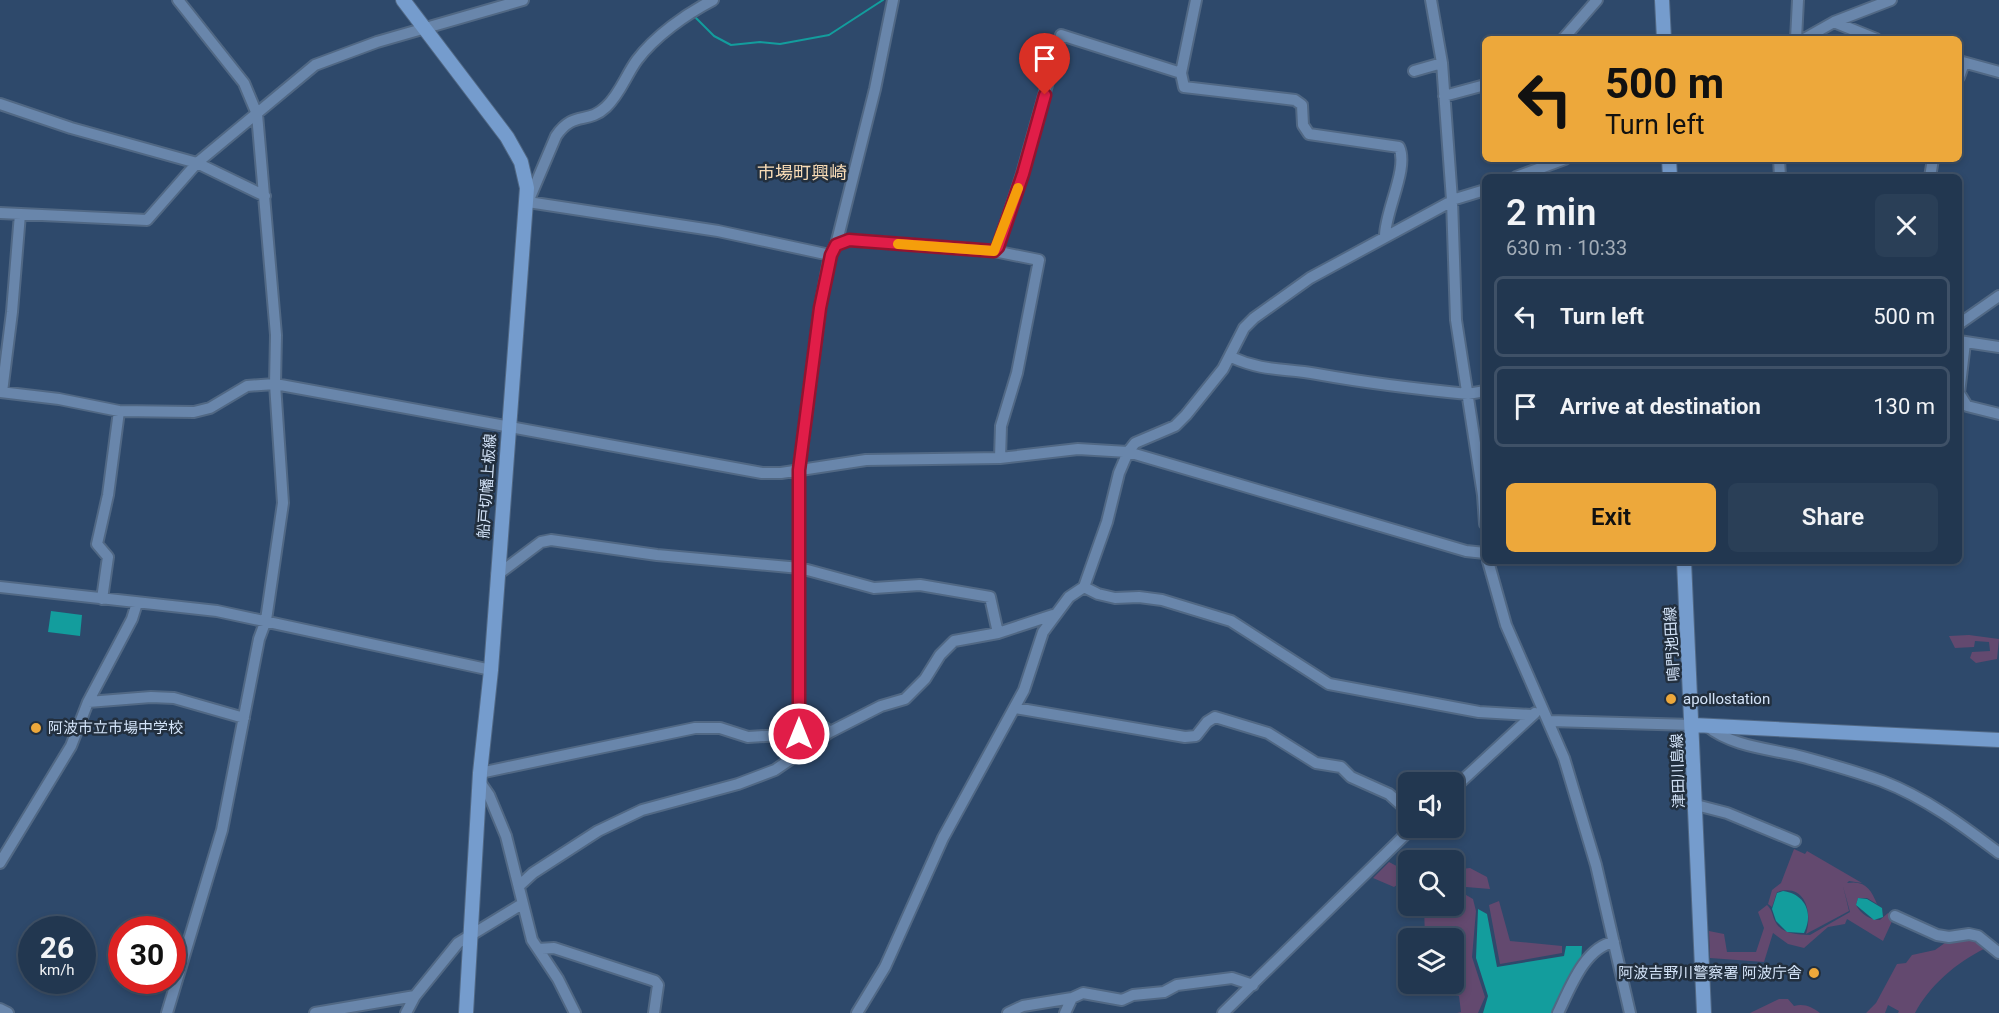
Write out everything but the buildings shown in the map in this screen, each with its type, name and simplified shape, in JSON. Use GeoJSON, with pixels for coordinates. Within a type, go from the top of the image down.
{"type":"FeatureCollection","features":[{"type":"Feature","properties":{"kind":"main road","name":"船戸切幡上板線"},"geometry":{"type":"LineString","coordinates":[[403,0],[507,137],[521,162],[528,202],[491,670],[480,778],[466,1013]]}},
{"type":"Feature","properties":{"kind":"main road"},"geometry":{"type":"LineString","coordinates":[[1662,0],[1664,36]]}},
{"type":"Feature","properties":{"kind":"main road","name":"鳴門池田線"},"geometry":{"type":"LineString","coordinates":[[1684,564],[1693,725]]}},
{"type":"Feature","properties":{"kind":"main road","name":"津田川島線"},"geometry":{"type":"LineString","coordinates":[[1704,1013],[1693,725],[1999,740]]}},
{"type":"Feature","properties":{"kind":"street"},"geometry":{"type":"LineString","coordinates":[[167,1013],[222,830],[259,639],[266,620],[283,503],[275,384],[276,335],[258,114],[244,83],[178,0]]}},
{"type":"Feature","properties":{"kind":"street"},"geometry":{"type":"LineString","coordinates":[[0,213],[147,220],[197,163],[315,65],[377,42],[523,0]]}},
{"type":"Feature","properties":{"kind":"street"},"geometry":{"type":"LineString","coordinates":[[713,0],[701,3],[639,57],[607,106],[590,116],[568,121],[563,126],[528,202],[833,250],[849,240],[994,251],[1039,260],[1017,373],[1001,426],[1000,458]]}},
{"type":"Feature","properties":{"kind":"street"},"geometry":{"type":"LineString","coordinates":[[799,734],[799,470],[820,308],[875,89],[893,0]]}},
{"type":"Feature","properties":{"kind":"street"},"geometry":{"type":"LineString","coordinates":[[1196,0],[1181,73],[1184,87],[1295,100],[1302,105],[1303,125],[1310,134],[1399,147],[1402,154],[1399,174],[1385,220],[1385,236]]}},
{"type":"Feature","properties":{"kind":"street"},"geometry":{"type":"LineString","coordinates":[[1431,0],[1442,63],[1452,200],[1454,297],[1482,488]]}},
{"type":"Feature","properties":{"kind":"street"},"geometry":{"type":"LineString","coordinates":[[1566,36],[1596,0]]}},
{"type":"Feature","properties":{"kind":"street"},"geometry":{"type":"LineString","coordinates":[[1796,36],[1798,0]]}},
{"type":"Feature","properties":{"kind":"street"},"geometry":{"type":"LineString","coordinates":[[1809,36],[1834,22],[1891,0]]}},
{"type":"Feature","properties":{"kind":"street"},"geometry":{"type":"LineString","coordinates":[[1834,22],[1869,36]]}},
{"type":"Feature","properties":{"kind":"street"},"geometry":{"type":"LineString","coordinates":[[994,251],[998,247],[1023,174],[1062,35],[1181,73]]}},
{"type":"Feature","properties":{"kind":"street"},"geometry":{"type":"LineString","coordinates":[[1962,62],[1999,72]]}},
{"type":"Feature","properties":{"kind":"street"},"geometry":{"type":"LineString","coordinates":[[1414,70],[1442,63]]}},
{"type":"Feature","properties":{"kind":"street"},"geometry":{"type":"LineString","coordinates":[[1444,96],[1482,86]]}},
{"type":"Feature","properties":{"kind":"street"},"geometry":{"type":"LineString","coordinates":[[0,104],[71,128],[197,163],[265,195]]}},
{"type":"Feature","properties":{"kind":"street"},"geometry":{"type":"LineString","coordinates":[[1524,174],[1557,162]]}},
{"type":"Feature","properties":{"kind":"street"},"geometry":{"type":"LineString","coordinates":[[857,1013],[885,967],[943,838],[1024,690],[1043,632],[1053,615],[1069,597],[1084,587],[1107,522],[1119,473],[1128,452],[1135,443],[1175,426],[1231,357],[1244,328],[1254,318],[1310,278],[1385,236],[1452,200],[1482,191]]}},
{"type":"Feature","properties":{"kind":"street"},"geometry":{"type":"LineString","coordinates":[[20,214],[12,312],[1,392],[59,399],[119,411],[194,412],[210,408],[247,386],[275,384],[762,473],[866,460],[1000,458],[1078,449],[1128,452],[1466,551],[1482,553]]}},
{"type":"Feature","properties":{"kind":"street"},"geometry":{"type":"LineString","coordinates":[[1962,322],[1999,296]]}},
{"type":"Feature","properties":{"kind":"street"},"geometry":{"type":"LineString","coordinates":[[1962,342],[1999,347]]}},
{"type":"Feature","properties":{"kind":"street"},"geometry":{"type":"LineString","coordinates":[[1231,357],[1272,371],[1315,374],[1348,381],[1468,394],[1482,392]]}},
{"type":"Feature","properties":{"kind":"street"},"geometry":{"type":"LineString","coordinates":[[1962,398],[1967,406],[1999,414]]}},
{"type":"Feature","properties":{"kind":"street"},"geometry":{"type":"LineString","coordinates":[[102,599],[108,557],[97,544],[108,495],[119,411]]}},
{"type":"Feature","properties":{"kind":"street"},"geometry":{"type":"LineString","coordinates":[[497,575],[541,542],[551,540],[657,555],[800,568],[874,588],[920,585],[990,597],[998,633]]}},
{"type":"Feature","properties":{"kind":"street"},"geometry":{"type":"LineString","coordinates":[[1489,564],[1506,625],[1550,721],[1564,758],[1596,865],[1630,1013]]}},
{"type":"Feature","properties":{"kind":"street"},"geometry":{"type":"LineString","coordinates":[[0,586],[217,611],[491,670]]}},
{"type":"Feature","properties":{"kind":"street"},"geometry":{"type":"LineString","coordinates":[[1084,587],[1098,594],[1115,598],[1139,597],[1161,600],[1231,621],[1329,684],[1479,712],[1531,715]]}},
{"type":"Feature","properties":{"kind":"street"},"geometry":{"type":"LineString","coordinates":[[0,863],[71,746],[88,702],[132,619],[137,603]]}},
{"type":"Feature","properties":{"kind":"street"},"geometry":{"type":"LineString","coordinates":[[520,885],[533,873],[598,831],[642,810],[738,784],[775,770],[830,732],[914,692],[940,655],[954,641],[998,633],[1053,615]]}},
{"type":"Feature","properties":{"kind":"street"},"geometry":{"type":"LineString","coordinates":[[88,702],[151,697],[174,698],[244,718]]}},
{"type":"Feature","properties":{"kind":"street"},"geometry":{"type":"LineString","coordinates":[[1015,708],[1185,737],[1196,736],[1206,722],[1215,717],[1268,733],[1316,763],[1341,767],[1351,777],[1389,794],[1398,802]]}},
{"type":"Feature","properties":{"kind":"street"},"geometry":{"type":"LineString","coordinates":[[1464,779],[1531,715],[1544,708]]}},
{"type":"Feature","properties":{"kind":"street"},"geometry":{"type":"LineString","coordinates":[[1550,721],[1693,725]]}},
{"type":"Feature","properties":{"kind":"street"},"geometry":{"type":"LineString","coordinates":[[1707,726],[1739,742],[1881,781],[1914,795],[1940,809],[1999,853]]}},
{"type":"Feature","properties":{"kind":"street"},"geometry":{"type":"LineString","coordinates":[[575,1013],[558,979],[532,940],[506,836],[480,778],[695,728],[720,728],[748,737],[799,734],[825,728],[830,732]]}},
{"type":"Feature","properties":{"kind":"street"},"geometry":{"type":"LineString","coordinates":[[1696,805],[1727,813],[1795,841]]}},
{"type":"Feature","properties":{"kind":"street"},"geometry":{"type":"LineString","coordinates":[[1223,1013],[1402,838]]}},
{"type":"Feature","properties":{"kind":"street"},"geometry":{"type":"LineString","coordinates":[[406,1013],[415,996],[458,944],[522,904]]}},
{"type":"Feature","properties":{"kind":"street"},"geometry":{"type":"LineString","coordinates":[[1895,916],[1937,935],[1978,936],[1999,953]]}},
{"type":"Feature","properties":{"kind":"street"},"geometry":{"type":"LineString","coordinates":[[1558,1013],[1593,951],[1603,944],[1614,942]]}},
{"type":"Feature","properties":{"kind":"street"},"geometry":{"type":"LineString","coordinates":[[538,949],[554,948],[655,981],[658,985],[654,1013]]}},
{"type":"Feature","properties":{"kind":"street"},"geometry":{"type":"LineString","coordinates":[[1008,1013],[1023,1006],[1072,998],[1083,993],[1122,1000],[1133,995],[1164,992],[1177,985],[1232,978],[1253,985]]}},
{"type":"Feature","properties":{"kind":"street"},"geometry":{"type":"LineString","coordinates":[[315,1013],[415,996]]}},
{"type":"Feature","properties":{"kind":"street"},"geometry":{"type":"LineString","coordinates":[[1065,1013],[1072,998]]}},
{"type":"Feature","properties":{"kind":"street"},"geometry":{"type":"LineString","coordinates":[[0,1009],[8,1013]]}},
{"type":"Feature","properties":{"kind":"shaded area"},"geometry":{"type":"Polygon","coordinates":[[[51,611],[82,615],[80,636],[48,632],[51,611]]]}},
{"type":"Feature","properties":{"kind":"shaded area"},"geometry":{"type":"Polygon","coordinates":[[[1969,635],[1999,639],[1997,659],[1976,663],[1970,658],[1972,652],[1990,651],[1989,642],[1975,641],[1974,647],[1955,648],[1949,636],[1969,635]]]}},
{"type":"Feature","properties":{"kind":"shaded area"},"geometry":{"type":"Polygon","coordinates":[[[1794,849],[1805,854],[1807,851],[1862,883],[1849,881],[1847,883],[1863,884],[1866,887],[1877,904],[1867,898],[1858,898],[1856,905],[1860,911],[1876,920],[1880,920],[1888,913],[1894,917],[1883,941],[1847,919],[1845,924],[1828,927],[1804,948],[1788,944],[1773,933],[1764,962],[1710,958],[1709,931],[1724,934],[1727,952],[1756,952],[1764,928],[1758,912],[1767,905],[1780,928],[1789,932],[1810,935],[1850,912],[1843,886],[1849,911],[1806,934],[1807,909],[1805,901],[1800,896],[1787,890],[1777,892],[1772,907],[1768,904],[1772,890],[1781,883],[1794,849]]]}},
{"type":"Feature","properties":{"kind":"shaded area"},"geometry":{"type":"Polygon","coordinates":[[[1389,862],[1398,867],[1398,884],[1394,887],[1373,878],[1389,862]]]}},
{"type":"Feature","properties":{"kind":"shaded area"},"geometry":{"type":"Polygon","coordinates":[[[1470,868],[1487,877],[1490,889],[1464,887],[1464,869],[1470,868]]]}},
{"type":"Feature","properties":{"kind":"shaded area"},"geometry":{"type":"Polygon","coordinates":[[[1783,891],[1797,896],[1806,906],[1808,918],[1804,933],[1787,932],[1776,921],[1772,909],[1777,893],[1783,891]]]}},
{"type":"Feature","properties":{"kind":"shaded area"},"geometry":{"type":"Polygon","coordinates":[[[1464,894],[1473,899],[1476,911],[1472,957],[1485,997],[1478,1013],[1457,1013],[1461,1012],[1459,996],[1443,994],[1464,994],[1464,928],[1425,928],[1424,916],[1464,916],[1464,894]]]}},
{"type":"Feature","properties":{"kind":"shaded area"},"geometry":{"type":"Polygon","coordinates":[[[1858,898],[1867,899],[1882,908],[1883,917],[1874,920],[1856,905],[1858,898]]]}},
{"type":"Feature","properties":{"kind":"shaded area"},"geometry":{"type":"Polygon","coordinates":[[[1499,901],[1510,941],[1562,946],[1562,953],[1500,964],[1489,905],[1499,901]]]}},
{"type":"Feature","properties":{"kind":"shaded area"},"geometry":{"type":"Polygon","coordinates":[[[1478,909],[1487,914],[1497,967],[1564,956],[1566,946],[1582,946],[1581,963],[1553,1013],[1483,1013],[1488,996],[1476,958],[1478,909]]]}},
{"type":"Feature","properties":{"kind":"shaded area"},"geometry":{"type":"Polygon","coordinates":[[[1970,937],[1984,949],[1964,961],[1936,984],[1915,1013],[1898,1013],[1899,1011],[1888,1005],[1885,1013],[1866,1013],[1876,1003],[1897,964],[1906,963],[1912,955],[1935,950],[1949,940],[1970,937]]]}},
{"type":"Feature","properties":{"kind":"shaded area"},"geometry":{"type":"Polygon","coordinates":[[[1779,999],[1788,999],[1794,1006],[1808,1006],[1820,1013],[1750,1013],[1779,999]]]}},
{"type":"Feature","properties":{"kind":"waterway"},"geometry":{"type":"LineString","coordinates":[[695,17],[714,36],[731,45],[760,42],[780,44],[829,35],[883,0]]}},
{"type":"Feature","properties":{"kind":"slow traffic"},"geometry":{"type":"LineString","coordinates":[[898,244],[994,251],[998,247],[1018,188]]}},
{"type":"Feature","properties":{"kind":"place","name":"apollostation"},"geometry":{"type":"Point","coordinates":[1671,699]}},
{"type":"Feature","properties":{"kind":"place","name":"阿波市立市場中学校"},"geometry":{"type":"Point","coordinates":[36,728]}},
{"type":"Feature","properties":{"kind":"place","name":"阿波吉野川警察署 阿波庁舎"},"geometry":{"type":"Point","coordinates":[1814,973]}},
{"type":"Feature","properties":{"kind":"district","name":"市場町興崎"},"geometry":{"type":"Point","coordinates":[802,173]}},
{"type":"Feature","properties":{"kind":"route"},"geometry":{"type":"LineString","coordinates":[[799,734],[799,470],[820,308],[831,255],[836,245],[849,240],[994,251],[998,247],[1023,174],[1045,95]]}}]}
